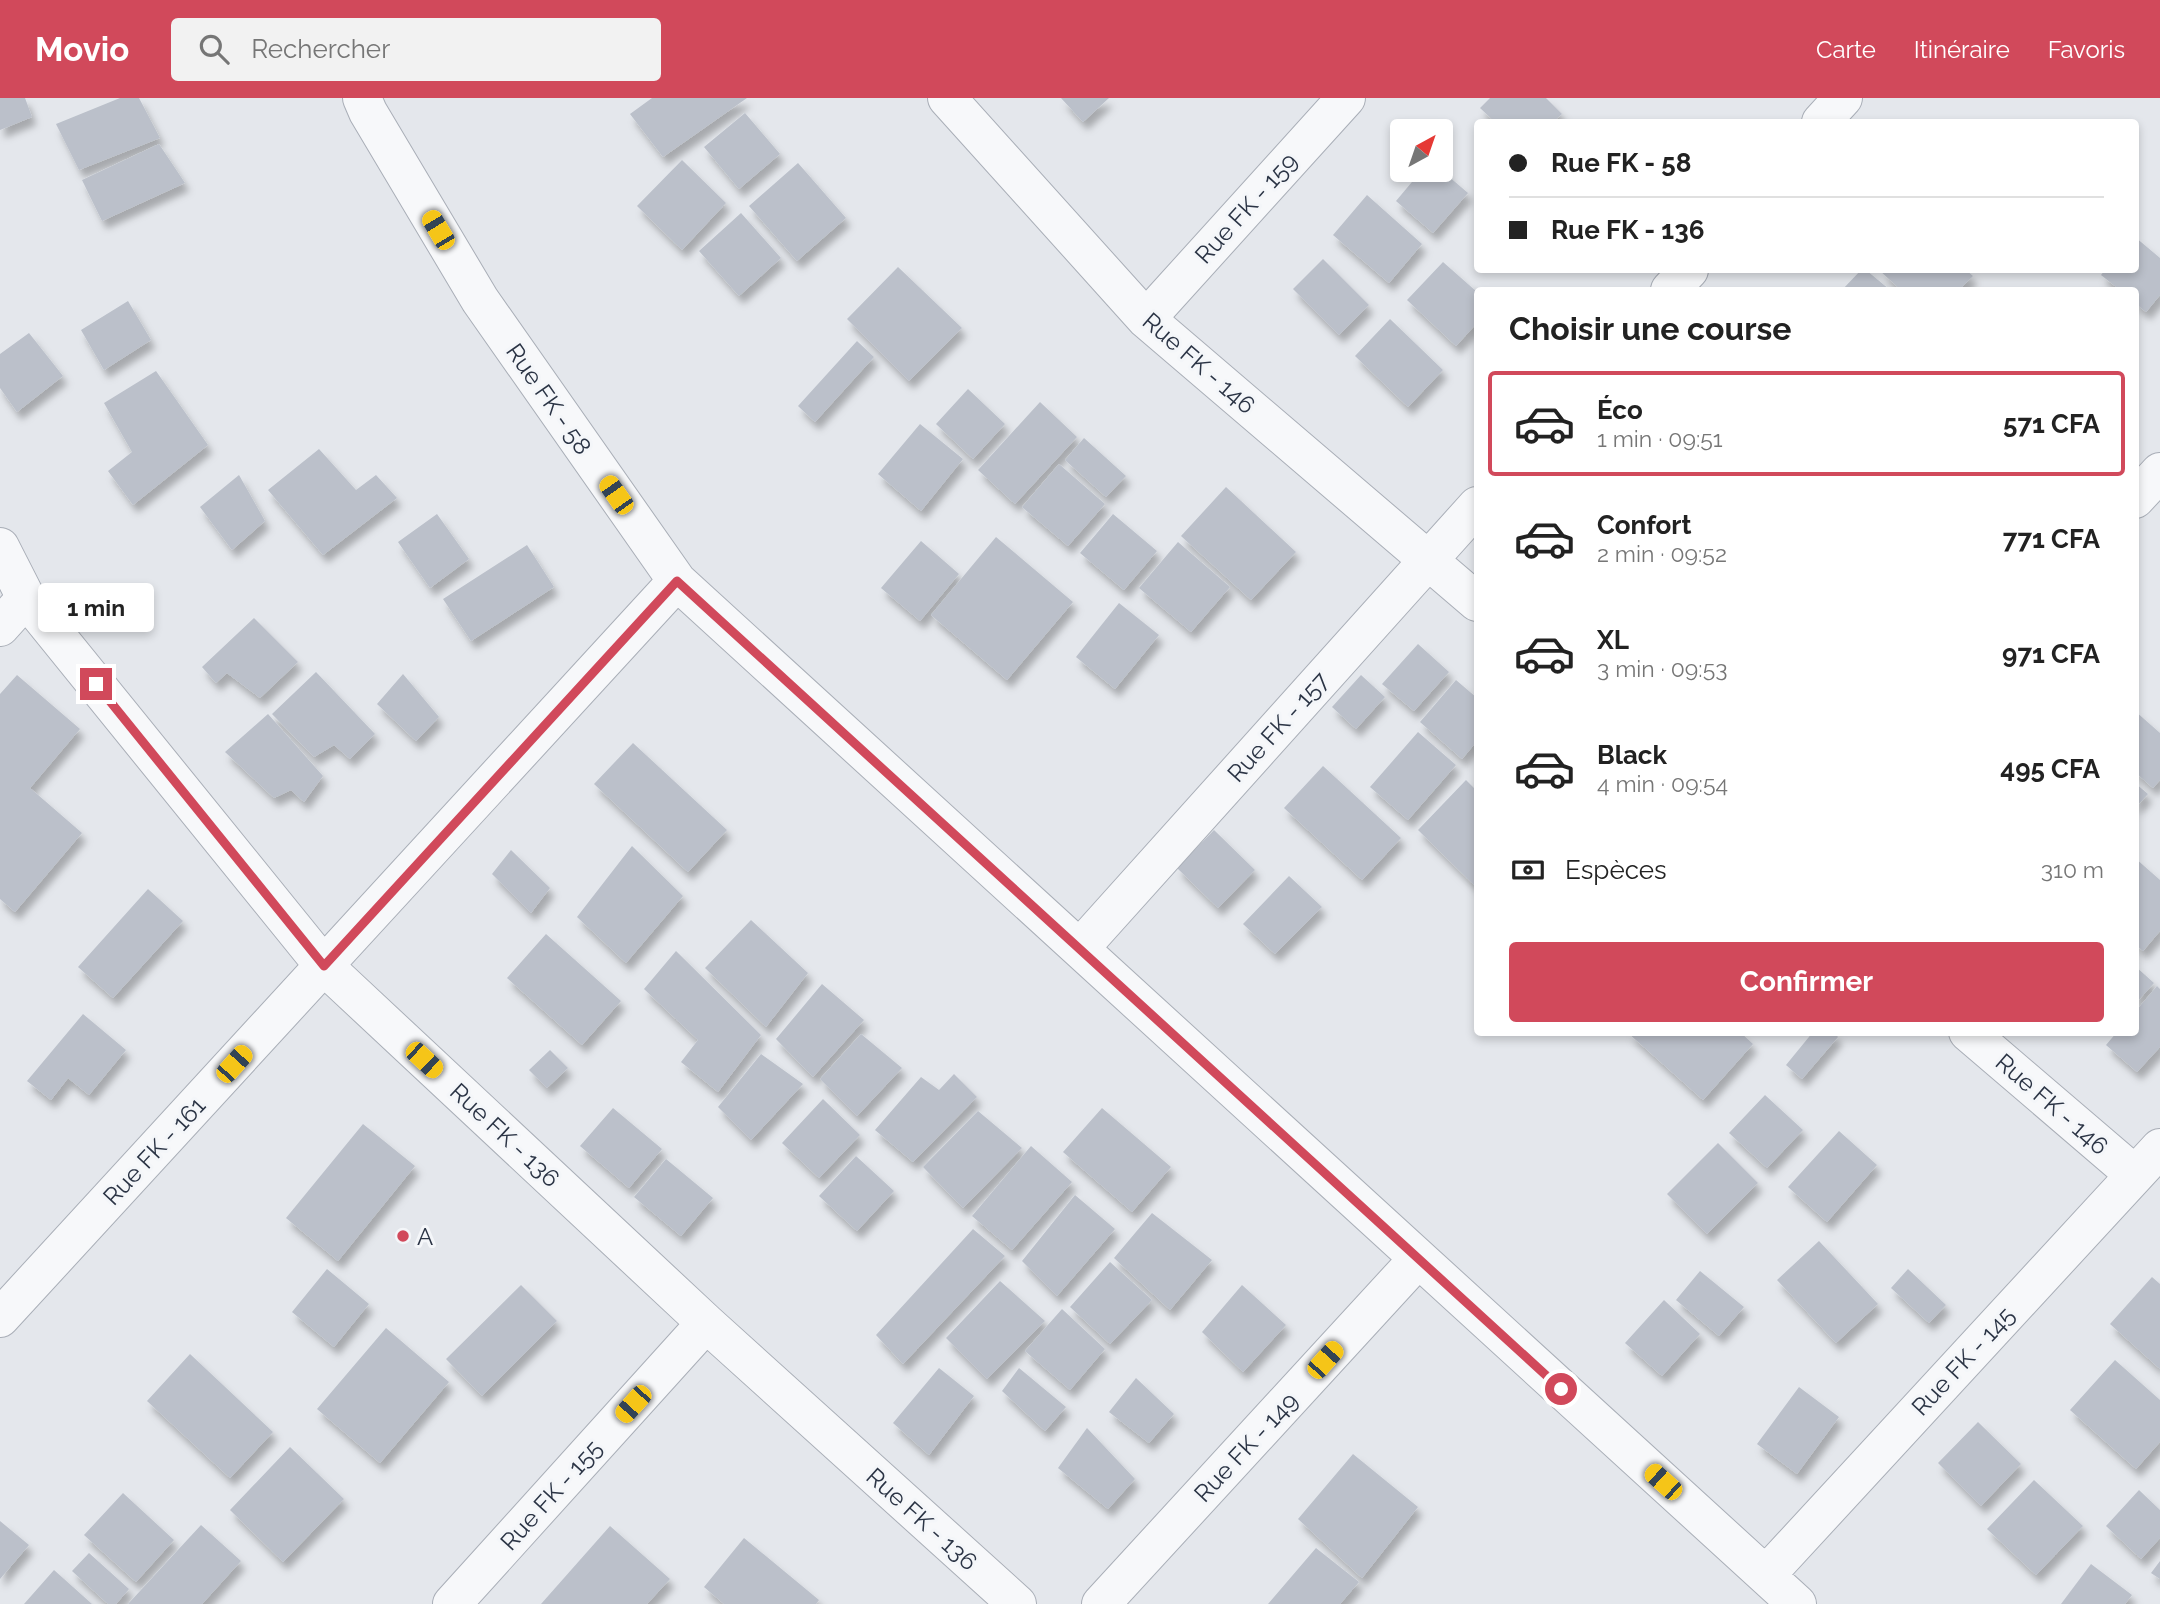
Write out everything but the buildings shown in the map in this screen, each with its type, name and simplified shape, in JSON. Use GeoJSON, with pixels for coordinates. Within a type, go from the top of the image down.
{"type":"FeatureCollection","features":[{"type":"Feature","properties":{"kind":"street","name":"Rue FK - 58"},"geometry":{"type":"LineString","coordinates":[[362,98],[480,300],[677,581],[1797,1604]]}},
{"type":"Feature","properties":{"kind":"street","name":"Rue FK - 146"},"geometry":{"type":"LineString","coordinates":[[947,98],[1146,318],[1474,599]]}},
{"type":"Feature","properties":{"kind":"street","name":"Rue FK - 159"},"geometry":{"type":"LineString","coordinates":[[1146,318],[1346,98]]}},
{"type":"Feature","properties":{"kind":"street"},"geometry":{"type":"LineString","coordinates":[[1824,119],[1843,98]]}},
{"type":"Feature","properties":{"kind":"street"},"geometry":{"type":"LineString","coordinates":[[1673,287],[1686,273]]}},
{"type":"Feature","properties":{"kind":"street"},"geometry":{"type":"LineString","coordinates":[[2139,495],[2160,472]]}},
{"type":"Feature","properties":{"kind":"street","name":"Rue FK - 157"},"geometry":{"type":"LineString","coordinates":[[1080,948],[1474,509]]}},
{"type":"Feature","properties":{"kind":"street","name":"Rue FK - 136"},"geometry":{"type":"LineString","coordinates":[[0,548],[26,598],[324,966],[706,1323],[1017,1604]]}},
{"type":"Feature","properties":{"kind":"street","name":"Rue FK - 161"},"geometry":{"type":"LineString","coordinates":[[0,1318],[677,581]]}},
{"type":"Feature","properties":{"kind":"street"},"geometry":{"type":"LineString","coordinates":[[0,627],[26,598]]}},
{"type":"Feature","properties":{"kind":"street","name":"Rue FK - 146"},"geometry":{"type":"LineString","coordinates":[[1974,1036],[2147,1161]]}},
{"type":"Feature","properties":{"kind":"street","name":"Rue FK - 145"},"geometry":{"type":"LineString","coordinates":[[1766,1575],[2147,1161]]}},
{"type":"Feature","properties":{"kind":"street","name":"Rue FK - 149"},"geometry":{"type":"LineString","coordinates":[[1101,1604],[1418,1259]]}},
{"type":"Feature","properties":{"kind":"street","name":"Rue FK - 155"},"geometry":{"type":"LineString","coordinates":[[452,1604],[706,1323]]}},
{"type":"Feature","properties":{"kind":"place","name":"A"},"geometry":{"type":"Point","coordinates":[403,1236]}},
{"type":"Feature","properties":{"kind":"route"},"geometry":{"type":"LineString","coordinates":[[96,684],[324,966],[677,581],[1561,1389]]}}]}
